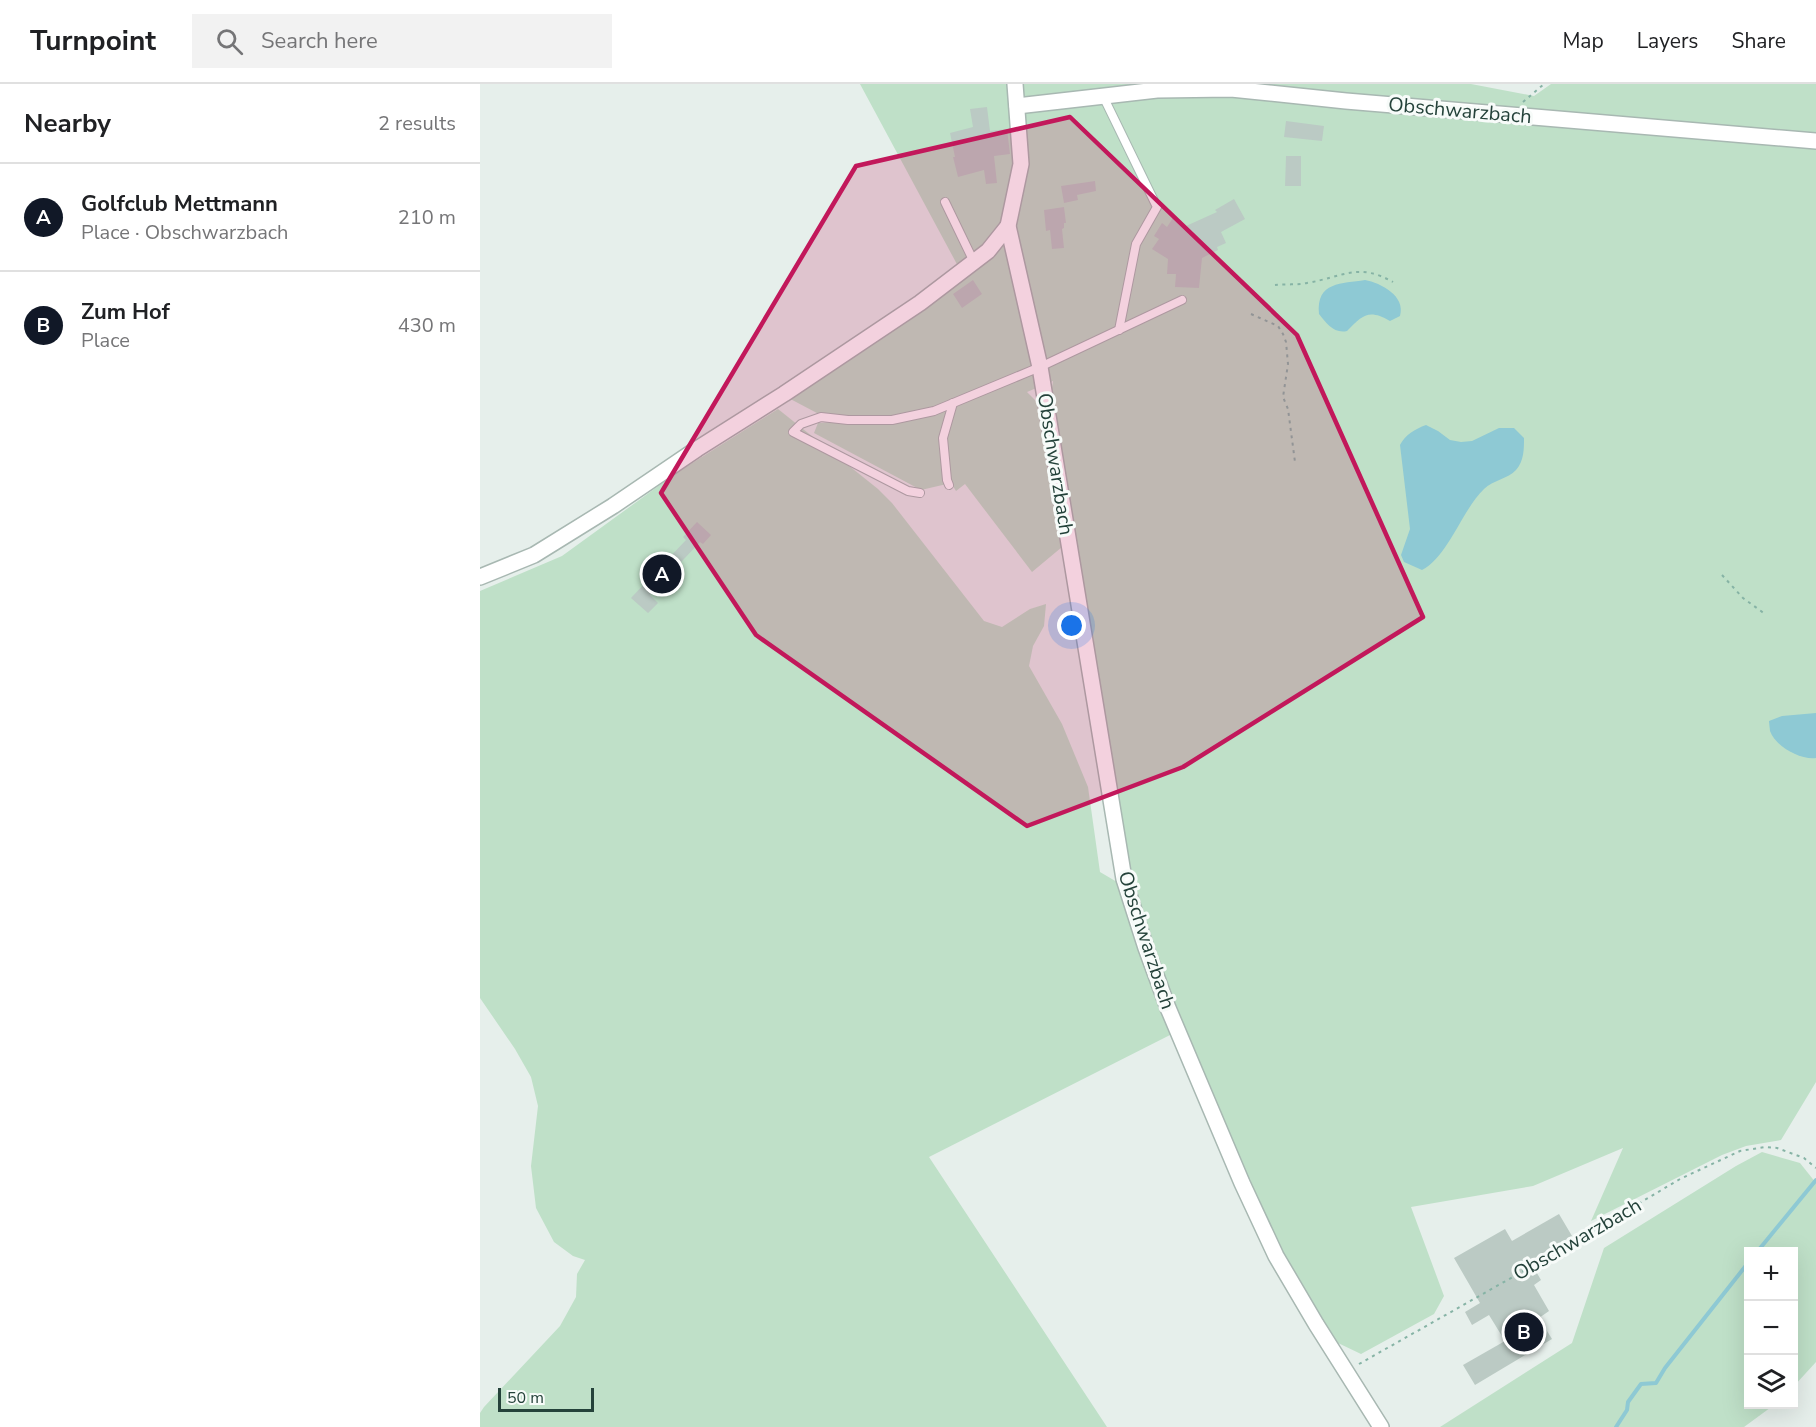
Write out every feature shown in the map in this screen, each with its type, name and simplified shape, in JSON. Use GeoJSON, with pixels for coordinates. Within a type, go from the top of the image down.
{"type":"FeatureCollection","features":[{"type":"Feature","properties":{"kind":"street","name":"Obschwarzbach"},"geometry":{"type":"LineString","coordinates":[[1015,84],[1021,164],[1008,226],[1040,368],[1124,879],[1168,1008],[1242,1183],[1276,1256],[1381,1427]]}},
{"type":"Feature","properties":{"kind":"street","name":"Obschwarzbach"},"geometry":{"type":"LineString","coordinates":[[1017,106],[1103,95],[1167,90],[1231,89],[1816,141]]}},
{"type":"Feature","properties":{"kind":"street","name":"Obschwarzbach"},"geometry":{"type":"LineString","coordinates":[[480,577],[534,555],[613,506],[911,309],[988,251],[1008,226]]}},
{"type":"Feature","properties":{"kind":"lane"},"geometry":{"type":"LineString","coordinates":[[1103,95],[1157,207],[1136,244],[1119,330]]}},
{"type":"Feature","properties":{"kind":"lane"},"geometry":{"type":"LineString","coordinates":[[945,202],[974,262]]}},
{"type":"Feature","properties":{"kind":"lane","name":"Obschwarzbach"},"geometry":{"type":"LineString","coordinates":[[920,493],[908,491],[793,432],[801,424],[821,417],[848,420],[892,420],[934,411],[1040,368],[1182,300]]}},
{"type":"Feature","properties":{"kind":"lane"},"geometry":{"type":"LineString","coordinates":[[949,484],[943,438],[953,403]]}},
{"type":"Feature","properties":{"kind":"path"},"geometry":{"type":"LineString","coordinates":[[1506,114],[1544,84]]}},
{"type":"Feature","properties":{"kind":"path"},"geometry":{"type":"LineString","coordinates":[[1275,285],[1306,283],[1344,273],[1366,271],[1377,273],[1394,282]]}},
{"type":"Feature","properties":{"kind":"path"},"geometry":{"type":"LineString","coordinates":[[1251,315],[1278,326],[1286,342],[1288,364],[1283,397],[1288,410],[1295,462]]}},
{"type":"Feature","properties":{"kind":"path"},"geometry":{"type":"LineString","coordinates":[[1722,575],[1743,598],[1766,614]]}},
{"type":"Feature","properties":{"kind":"path","name":"Obschwarzbach"},"geometry":{"type":"LineString","coordinates":[[1346,1371],[1564,1248],[1680,1179],[1726,1156],[1753,1148],[1777,1148],[1804,1158],[1815,1166]]}},
{"type":"Feature","properties":{"kind":"highlighted area"},"geometry":{"type":"Polygon","coordinates":[[[1070,117],[1297,335],[1423,617],[1183,767],[1027,826],[756,635],[661,493],[856,166],[1070,117]]]}},
{"type":"Feature","properties":{"kind":"green space"},"geometry":{"type":"Polygon","coordinates":[[[860,84],[1471,84],[1534,96],[1551,84],[1816,84],[1816,1082],[1781,1140],[1746,1146],[1722,1155],[1591,1221],[1623,1148],[1533,1186],[1411,1207],[1444,1296],[1434,1314],[1361,1354],[1338,1343],[1279,1251],[1172,1008],[1131,878],[1050,402],[1053,381],[1027,392],[1040,405],[1062,547],[1032,572],[965,484],[956,491],[951,483],[921,490],[814,433],[818,423],[834,422],[779,393],[959,268],[860,84]]]}},
{"type":"Feature","properties":{"kind":"green space"},"geometry":{"type":"Polygon","coordinates":[[[778,409],[878,489],[892,503],[984,621],[1002,627],[1030,609],[1046,604],[1044,626],[1033,646],[1029,666],[1062,724],[1088,787],[1100,872],[1117,882],[1174,1033],[929,1157],[1107,1427],[480,1427],[480,1413],[484,1407],[560,1326],[576,1297],[577,1274],[585,1260],[573,1256],[554,1242],[536,1208],[531,1166],[538,1106],[531,1077],[480,998],[480,591],[562,556],[675,474],[778,409]]]}},
{"type":"Feature","properties":{"kind":"green space"},"geometry":{"type":"Polygon","coordinates":[[[1762,1152],[1800,1163],[1816,1183],[1816,1362],[1798,1382],[1798,1247],[1744,1247],[1744,1409],[1769,1409],[1744,1427],[1440,1427],[1572,1343],[1604,1248],[1762,1152]]]}},
{"type":"Feature","properties":{"kind":"water"},"geometry":{"type":"Polygon","coordinates":[[[1365,280],[1385,287],[1396,297],[1401,309],[1400,316],[1390,321],[1371,314],[1361,318],[1347,331],[1338,331],[1331,327],[1319,314],[1322,295],[1332,286],[1365,280]]]}},
{"type":"Feature","properties":{"kind":"water"},"geometry":{"type":"Polygon","coordinates":[[[1426,425],[1450,440],[1461,442],[1472,441],[1499,428],[1514,428],[1524,438],[1524,446],[1522,459],[1516,470],[1484,489],[1440,555],[1422,570],[1404,562],[1401,555],[1410,529],[1400,445],[1411,433],[1426,425]]]}},
{"type":"Feature","properties":{"kind":"water"},"geometry":{"type":"Polygon","coordinates":[[[1816,713],[1816,758],[1803,757],[1789,751],[1777,742],[1770,731],[1769,721],[1782,716],[1816,713]]]}},
{"type":"Feature","properties":{"kind":"building"},"geometry":{"type":"Polygon","coordinates":[[[987,107],[990,131],[1007,129],[1010,154],[994,156],[997,183],[986,184],[984,170],[958,177],[950,133],[973,127],[970,109],[987,107]]]}},
{"type":"Feature","properties":{"kind":"building"},"geometry":{"type":"Polygon","coordinates":[[[1286,121],[1324,126],[1322,141],[1284,137],[1286,121]]]}},
{"type":"Feature","properties":{"kind":"building"},"geometry":{"type":"Polygon","coordinates":[[[1286,156],[1301,156],[1301,186],[1285,186],[1286,156]]]}},
{"type":"Feature","properties":{"kind":"building"},"geometry":{"type":"Polygon","coordinates":[[[1095,181],[1096,191],[1077,195],[1078,200],[1064,203],[1061,186],[1095,181]]]}},
{"type":"Feature","properties":{"kind":"building"},"geometry":{"type":"Polygon","coordinates":[[[1234,199],[1245,219],[1221,232],[1226,243],[1202,258],[1199,288],[1175,287],[1176,274],[1167,274],[1168,259],[1152,249],[1159,239],[1154,236],[1162,223],[1167,227],[1173,218],[1186,226],[1217,212],[1215,210],[1234,199]]]}},
{"type":"Feature","properties":{"kind":"building"},"geometry":{"type":"Polygon","coordinates":[[[1064,207],[1066,223],[1062,229],[1064,248],[1052,249],[1050,230],[1046,231],[1044,210],[1064,207]]]}},
{"type":"Feature","properties":{"kind":"building"},"geometry":{"type":"Polygon","coordinates":[[[973,280],[982,294],[962,308],[953,294],[973,280]]]}},
{"type":"Feature","properties":{"kind":"building"},"geometry":{"type":"Polygon","coordinates":[[[697,522],[711,535],[703,544],[700,542],[650,595],[658,603],[648,613],[631,598],[686,540],[683,537],[697,522]]]}},
{"type":"Feature","properties":{"kind":"building"},"geometry":{"type":"Polygon","coordinates":[[[1559,1214],[1572,1236],[1530,1261],[1541,1280],[1534,1285],[1549,1311],[1539,1318],[1552,1339],[1475,1385],[1463,1365],[1505,1341],[1489,1315],[1472,1325],[1465,1312],[1480,1303],[1454,1258],[1505,1229],[1512,1241],[1559,1214]]]}},
{"type":"Feature","properties":{"kind":"waterway"},"geometry":{"type":"LineString","coordinates":[[1761,1247],[1816,1180]]}},
{"type":"Feature","properties":{"kind":"waterway"},"geometry":{"type":"LineString","coordinates":[[1616,1427],[1627,1410],[1628,1402],[1641,1384],[1656,1383],[1665,1368],[1744,1268]]}},
{"type":"Feature","properties":{"kind":"place","name":"Golfclub Mettmann"},"geometry":{"type":"Point","coordinates":[662,574]}},
{"type":"Feature","properties":{"kind":"place","name":"Zum Hof"},"geometry":{"type":"Point","coordinates":[1524,1332]}}]}
